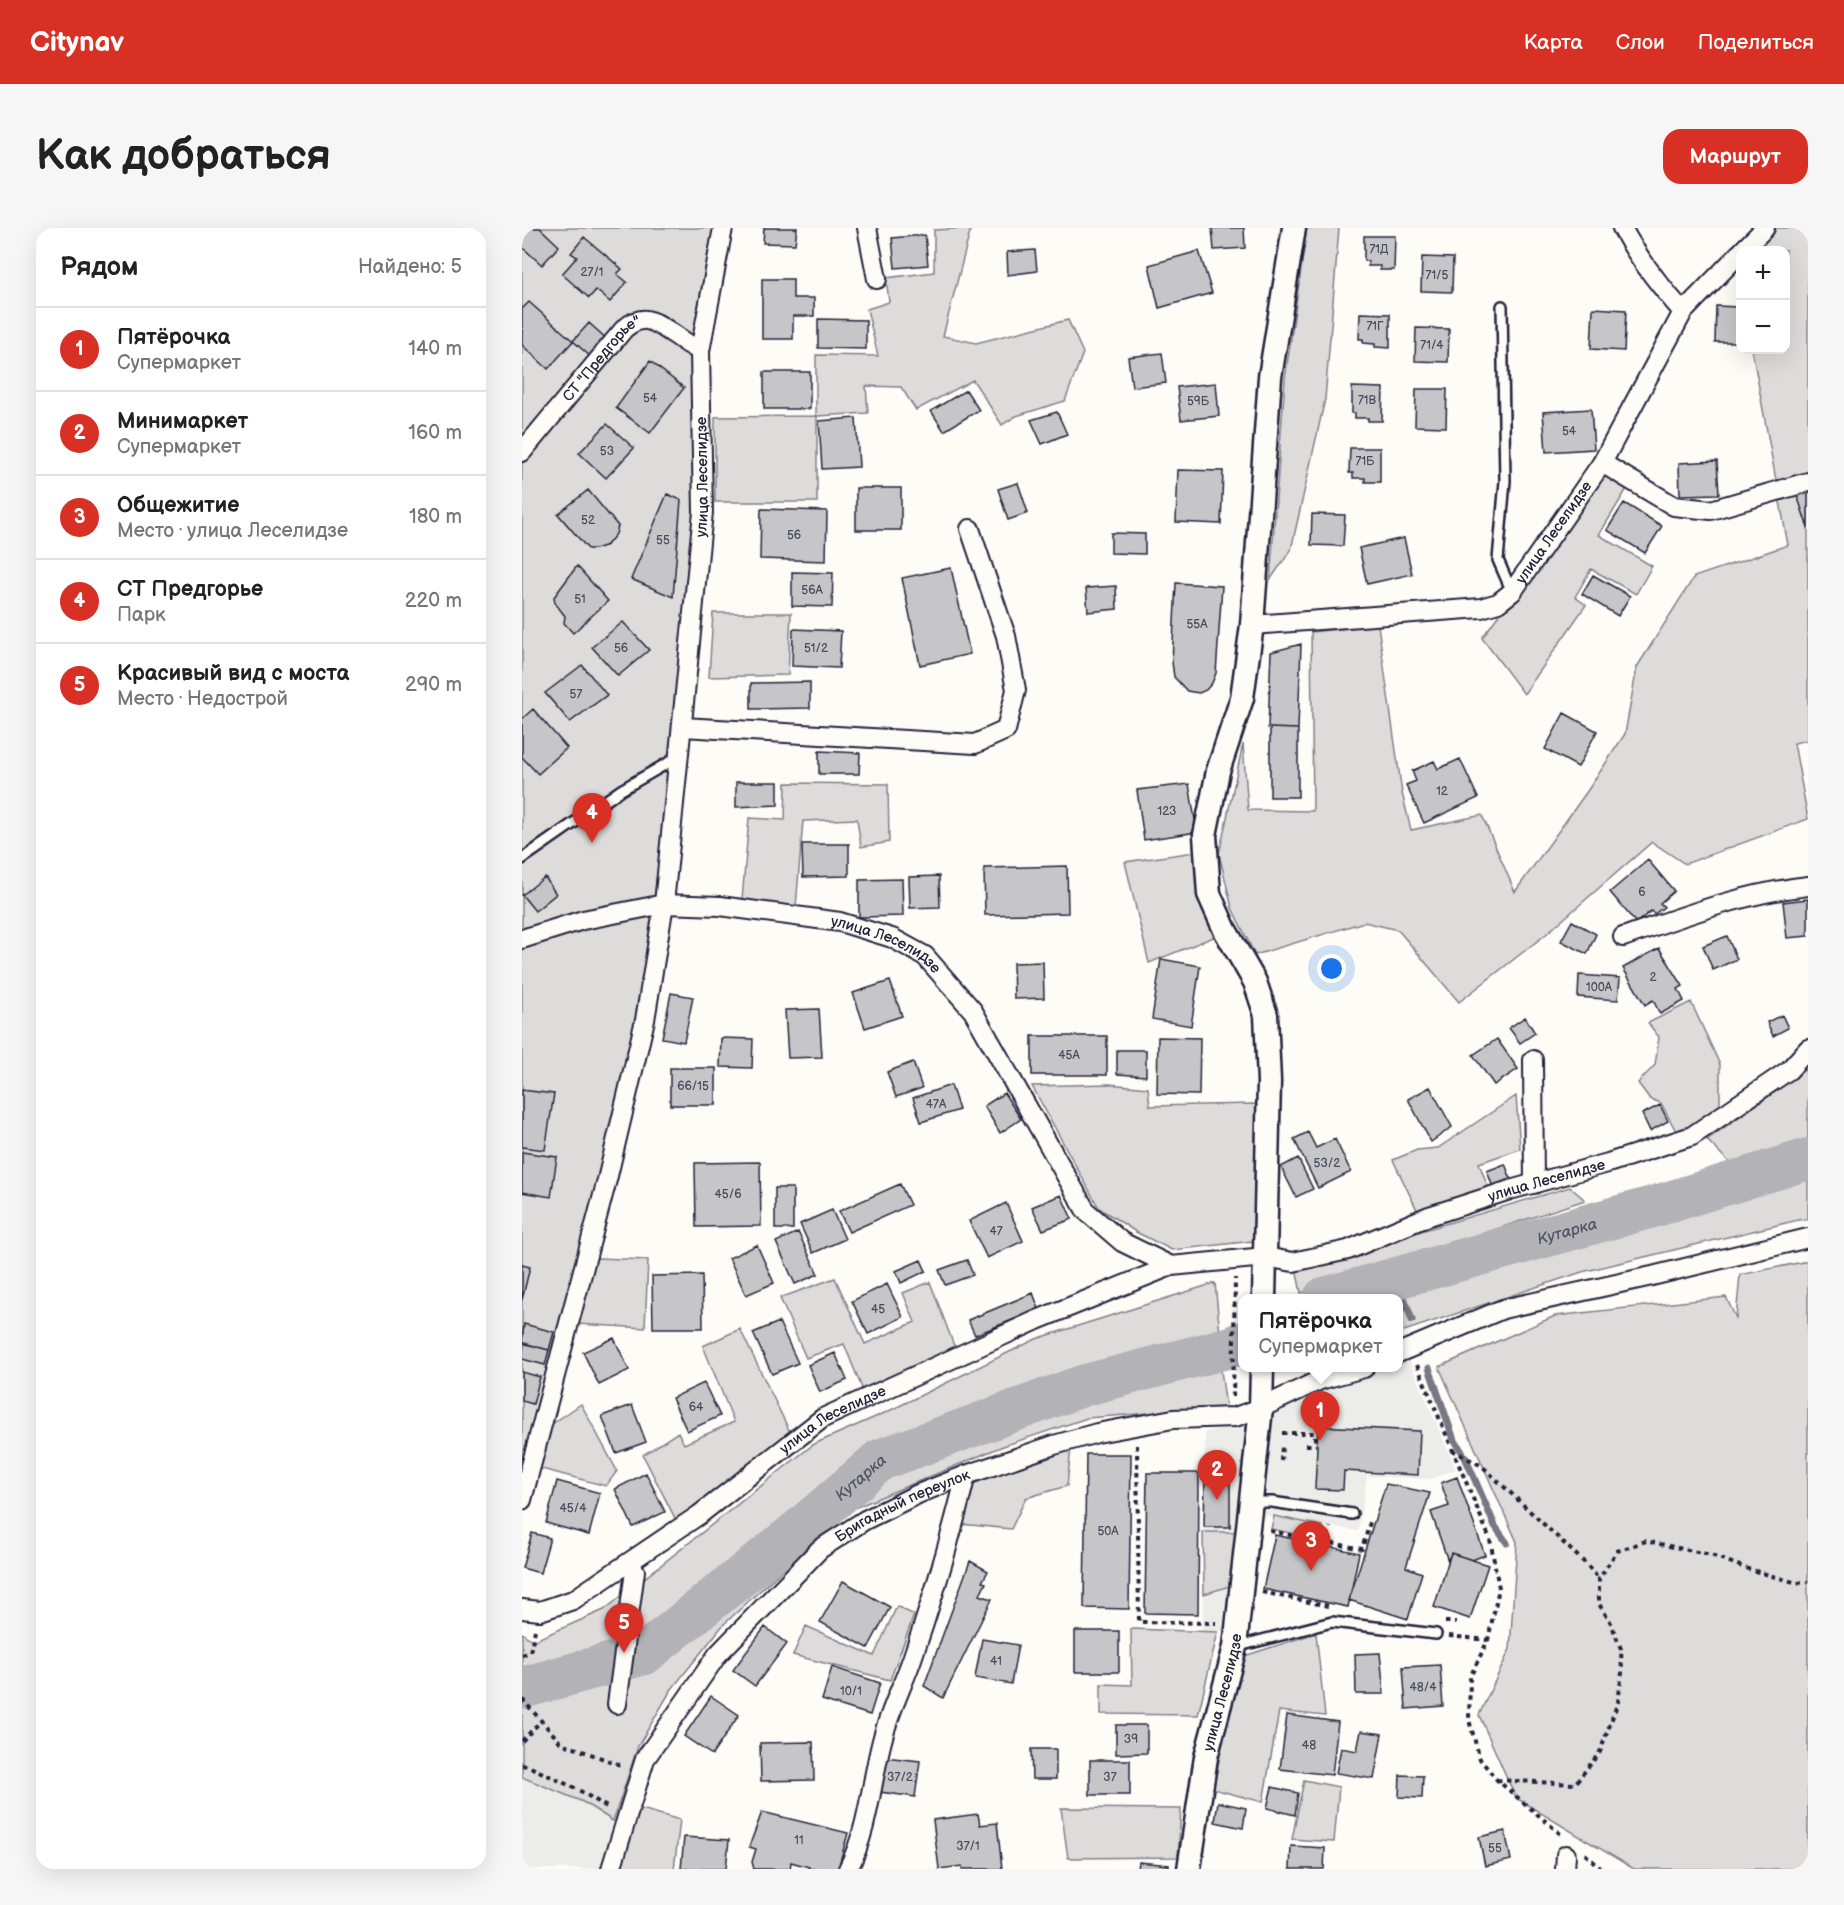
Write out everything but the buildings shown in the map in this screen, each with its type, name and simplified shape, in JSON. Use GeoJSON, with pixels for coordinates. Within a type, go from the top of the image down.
{"type":"FeatureCollection","features":[{"type":"Feature","properties":{"kind":"street","name":"улица Леселидзе"},"geometry":{"type":"LineString","coordinates":[[522,1500],[607,1180],[645,1020],[664,904],[703,512],[700,351],[723,228]]}},
{"type":"Feature","properties":{"kind":"street"},"geometry":{"type":"LineString","coordinates":[[867,228],[877,279]]}},
{"type":"Feature","properties":{"kind":"street"},"geometry":{"type":"LineString","coordinates":[[1264,1291],[1269,1082],[1266,1015],[1255,982],[1225,930],[1209,894],[1205,835],[1218,771],[1242,698],[1251,625],[1270,377],[1294,228]]}},
{"type":"Feature","properties":{"kind":"street"},"geometry":{"type":"LineString","coordinates":[[1622,228],[1666,293],[1683,312]]}},
{"type":"Feature","properties":{"kind":"street","name":"улица Леселидзе"},"geometry":{"type":"LineString","coordinates":[[1748,246],[1766,228]]}},
{"type":"Feature","properties":{"kind":"street","name":"улица Леселидзе"},"geometry":{"type":"LineString","coordinates":[[1251,625],[1481,608],[1498,603],[1512,592],[1602,463],[1683,312],[1736,258]]}},
{"type":"Feature","properties":{"kind":"street","name":"СТ \"Предгорье\""},"geometry":{"type":"LineString","coordinates":[[522,452],[632,322],[643,319],[652,321],[700,351]]}},
{"type":"Feature","properties":{"kind":"street"},"geometry":{"type":"LineString","coordinates":[[1602,463],[1674,506],[1711,510],[1808,482]]}},
{"type":"Feature","properties":{"kind":"street"},"geometry":{"type":"LineString","coordinates":[[682,727],[975,744],[1006,730],[1016,690],[1006,636],[970,529]]}},
{"type":"Feature","properties":{"kind":"street"},"geometry":{"type":"LineString","coordinates":[[1623,937],[1705,908],[1785,888],[1808,886]]}},
{"type":"Feature","properties":{"kind":"street","name":"улица Леселидзе"},"geometry":{"type":"LineString","coordinates":[[522,939],[583,921],[664,904],[720,906],[840,922],[892,938],[925,956],[973,1011],[1086,1211],[1122,1242],[1171,1266]]}},
{"type":"Feature","properties":{"kind":"street","name":"улица Леселидзе"},"geometry":{"type":"LineString","coordinates":[[531,1610],[573,1600],[699,1515],[823,1418],[1037,1320],[1171,1266],[1265,1257],[1293,1262],[1348,1250],[1429,1216],[1692,1136],[1789,1070],[1808,1049]]}},
{"type":"Feature","properties":{"kind":"street"},"geometry":{"type":"LineString","coordinates":[[1533,1060],[1534,1184]]}},
{"type":"Feature","properties":{"kind":"street"},"geometry":{"type":"LineString","coordinates":[[1404,1350],[1503,1309],[1808,1238]]}},
{"type":"Feature","properties":{"kind":"street"},"geometry":{"type":"LineString","coordinates":[[966,1475],[1097,1433],[1173,1419],[1235,1417],[1261,1388],[1320,1380],[1349,1372]]}},
{"type":"Feature","properties":{"kind":"street","name":"улица Леселидзе"},"geometry":{"type":"LineString","coordinates":[[1189,1869],[1206,1757],[1235,1647],[1261,1388]]}},
{"type":"Feature","properties":{"kind":"street","name":"Бригадный переулок"},"geometry":{"type":"LineString","coordinates":[[611,1869],[645,1759],[718,1654],[820,1549],[865,1520],[918,1494],[966,1475]]}},
{"type":"Feature","properties":{"kind":"street","name":"Бригадный переулок"},"geometry":{"type":"LineString","coordinates":[[848,1869],[855,1856],[864,1825],[883,1735],[912,1659],[951,1538],[966,1475]]}},
{"type":"Feature","properties":{"kind":"street"},"geometry":{"type":"LineString","coordinates":[[617,1704],[635,1571]]}},
{"type":"Feature","properties":{"kind":"lane"},"geometry":{"type":"LineString","coordinates":[[1502,306],[1505,481],[1498,560],[1512,592]]}},
{"type":"Feature","properties":{"kind":"lane"},"geometry":{"type":"LineString","coordinates":[[522,859],[621,790],[679,756]]}},
{"type":"Feature","properties":{"kind":"lane"},"geometry":{"type":"LineString","coordinates":[[1251,1502],[1272,1502],[1352,1514]]}},
{"type":"Feature","properties":{"kind":"lane"},"geometry":{"type":"LineString","coordinates":[[1235,1647],[1332,1622],[1436,1634]]}},
{"type":"Feature","properties":{"kind":"path"},"geometry":{"type":"LineString","coordinates":[[1233,1391],[1234,1283]]}},
{"type":"Feature","properties":{"kind":"path"},"geometry":{"type":"LineString","coordinates":[[1404,1350],[1490,1539],[1498,1588],[1488,1641],[1470,1677],[1468,1720],[1480,1759],[1497,1780],[1570,1854],[1602,1869]]}},
{"type":"Feature","properties":{"kind":"path"},"geometry":{"type":"LineString","coordinates":[[1138,1426],[1139,1622],[1238,1623]]}},
{"type":"Feature","properties":{"kind":"path"},"geometry":{"type":"LineString","coordinates":[[1281,1461],[1282,1432],[1315,1433],[1316,1446],[1306,1446]]}},
{"type":"Feature","properties":{"kind":"path"},"geometry":{"type":"LineString","coordinates":[[1451,1450],[1482,1466],[1599,1579]]}},
{"type":"Feature","properties":{"kind":"path"},"geometry":{"type":"LineString","coordinates":[[1268,1541],[1270,1531],[1362,1550],[1371,1518]]}},
{"type":"Feature","properties":{"kind":"path"},"geometry":{"type":"LineString","coordinates":[[1326,1544],[1330,1523]]}},
{"type":"Feature","properties":{"kind":"path"},"geometry":{"type":"LineString","coordinates":[[1497,1780],[1575,1784],[1600,1752],[1618,1702],[1622,1673],[1621,1649],[1611,1623],[1599,1604],[1599,1579],[1617,1551],[1646,1541],[1711,1555],[1748,1569],[1797,1583],[1808,1582]]}},
{"type":"Feature","properties":{"kind":"path"},"geometry":{"type":"LineString","coordinates":[[1258,1591],[1338,1608]]}},
{"type":"Feature","properties":{"kind":"path"},"geometry":{"type":"LineString","coordinates":[[522,1655],[530,1652],[531,1610]]}},
{"type":"Feature","properties":{"kind":"path"},"geometry":{"type":"LineString","coordinates":[[1436,1623],[1456,1622]]}},
{"type":"Feature","properties":{"kind":"path"},"geometry":{"type":"LineString","coordinates":[[1436,1634],[1488,1641]]}},
{"type":"Feature","properties":{"kind":"path"},"geometry":{"type":"LineString","coordinates":[[522,1699],[561,1743],[640,1773]]}},
{"type":"Feature","properties":{"kind":"path"},"geometry":{"type":"LineString","coordinates":[[522,1741],[541,1721]]}},
{"type":"Feature","properties":{"kind":"path"},"geometry":{"type":"LineString","coordinates":[[522,1765],[577,1789],[626,1819]]}},
{"type":"Feature","properties":{"kind":"shaded area"},"geometry":{"type":"Polygon","coordinates":[[[522,228],[713,228],[697,312],[692,355],[695,508],[670,771],[639,1018],[602,1181],[522,1477],[522,228]]]}},
{"type":"Feature","properties":{"kind":"shaded area"},"geometry":{"type":"Polygon","coordinates":[[[971,228],[943,336],[976,343],[1068,320],[1083,353],[1065,401],[1016,416],[1002,425],[973,380],[916,410],[901,387],[866,386],[868,413],[817,416],[817,502],[715,502],[715,417],[816,416],[816,355],[878,356],[867,309],[889,302],[886,278],[934,272],[934,230],[971,228]]]}},
{"type":"Feature","properties":{"kind":"shaded area"},"geometry":{"type":"Polygon","coordinates":[[[1307,228],[1339,228],[1325,399],[1291,550],[1270,580],[1285,379],[1307,228]]]}},
{"type":"Feature","properties":{"kind":"shaded area"},"geometry":{"type":"Polygon","coordinates":[[[1771,228],[1808,228],[1808,740],[1794,743],[1808,819],[1685,864],[1652,842],[1545,935],[1459,1002],[1398,930],[1364,922],[1255,955],[1232,908],[1219,854],[1243,744],[1248,810],[1313,811],[1311,632],[1378,625],[1402,793],[1411,830],[1482,815],[1515,892],[1625,734],[1637,667],[1694,577],[1788,545],[1753,354],[1790,354],[1790,246],[1760,246],[1771,228]]]}},
{"type":"Feature","properties":{"kind":"shaded area"},"geometry":{"type":"Polygon","coordinates":[[[1604,468],[1628,487],[1599,535],[1652,566],[1636,594],[1591,569],[1575,597],[1586,605],[1524,694],[1482,638],[1604,468]]]}},
{"type":"Feature","properties":{"kind":"shaded area"},"geometry":{"type":"Polygon","coordinates":[[[713,613],[791,613],[788,675],[709,677],[713,613]]]}},
{"type":"Feature","properties":{"kind":"shaded area"},"geometry":{"type":"Polygon","coordinates":[[[786,783],[888,784],[889,842],[861,847],[857,819],[803,821],[796,907],[742,900],[749,818],[785,820],[786,783]]]}},
{"type":"Feature","properties":{"kind":"shaded area"},"geometry":{"type":"Polygon","coordinates":[[[1202,851],[1216,936],[1149,963],[1125,862],[1202,851]]]}},
{"type":"Feature","properties":{"kind":"shaded area"},"geometry":{"type":"Polygon","coordinates":[[[1691,1002],[1720,1065],[1720,1107],[1678,1135],[1661,1103],[1650,1099],[1638,1083],[1655,1065],[1659,1037],[1648,1023],[1691,1002]]]}},
{"type":"Feature","properties":{"kind":"shaded area"},"geometry":{"type":"Polygon","coordinates":[[[1806,1069],[1808,1149],[1737,1170],[1707,1140],[1806,1069]]]}},
{"type":"Feature","properties":{"kind":"shaded area"},"geometry":{"type":"Polygon","coordinates":[[[1109,1084],[1148,1088],[1150,1106],[1256,1104],[1253,1241],[1172,1250],[1136,1232],[1099,1208],[1032,1086],[1109,1084]]]}},
{"type":"Feature","properties":{"kind":"shaded area"},"geometry":{"type":"Polygon","coordinates":[[[1516,1096],[1520,1149],[1479,1163],[1490,1193],[1419,1214],[1393,1160],[1417,1150],[1438,1148],[1516,1096]]]}},
{"type":"Feature","properties":{"kind":"shaded area"},"geometry":{"type":"Polygon","coordinates":[[[1808,1179],[1808,1219],[1582,1272],[1403,1331],[1403,1294],[1383,1294],[1808,1179]]]}},
{"type":"Feature","properties":{"kind":"shaded area"},"geometry":{"type":"Polygon","coordinates":[[[1570,1187],[1585,1200],[1301,1293],[1296,1268],[1570,1187]]]}},
{"type":"Feature","properties":{"kind":"shaded area"},"geometry":{"type":"Polygon","coordinates":[[[596,1258],[648,1260],[645,1328],[577,1324],[596,1258]]]}},
{"type":"Feature","properties":{"kind":"shaded area"},"geometry":{"type":"Polygon","coordinates":[[[1808,1261],[1808,1869],[1634,1869],[1516,1798],[1479,1715],[1510,1649],[1517,1542],[1439,1367],[1555,1316],[1726,1297],[1736,1318],[1740,1275],[1808,1261]]]}},
{"type":"Feature","properties":{"kind":"shaded area"},"geometry":{"type":"Polygon","coordinates":[[[835,1278],[865,1344],[915,1322],[903,1293],[930,1282],[956,1351],[864,1393],[844,1344],[806,1358],[780,1298],[835,1278]]]}},
{"type":"Feature","properties":{"kind":"shaded area"},"geometry":{"type":"Polygon","coordinates":[[[1215,1283],[1220,1334],[1154,1348],[905,1431],[845,1471],[648,1630],[601,1649],[522,1675],[522,1633],[533,1641],[604,1610],[814,1444],[889,1411],[1036,1339],[1215,1283]]]}},
{"type":"Feature","properties":{"kind":"shaded area"},"geometry":{"type":"Polygon","coordinates":[[[740,1329],[790,1432],[676,1520],[643,1455],[678,1432],[684,1444],[734,1422],[703,1346],[740,1329]]]}},
{"type":"Feature","properties":{"kind":"shaded area"},"geometry":{"type":"Polygon","coordinates":[[[1407,1355],[1456,1469],[1431,1479],[1367,1476],[1358,1531],[1264,1515],[1246,1631],[1202,1631],[1205,1432],[1227,1428],[1286,1408],[1338,1381],[1363,1372],[1403,1372],[1403,1356],[1407,1355]]]}},
{"type":"Feature","properties":{"kind":"shaded area"},"geometry":{"type":"Polygon","coordinates":[[[1220,1363],[1226,1407],[1087,1418],[1003,1446],[845,1512],[723,1625],[671,1690],[638,1746],[613,1821],[583,1802],[522,1777],[522,1707],[590,1684],[640,1676],[680,1638],[880,1467],[1080,1398],[1220,1363]]]}},
{"type":"Feature","properties":{"kind":"shaded area"},"geometry":{"type":"Polygon","coordinates":[[[581,1404],[617,1471],[606,1486],[538,1468],[549,1426],[581,1404]]]}},
{"type":"Feature","properties":{"kind":"shaded area"},"geometry":{"type":"Polygon","coordinates":[[[1071,1447],[1067,1486],[1026,1498],[1011,1529],[961,1524],[973,1478],[1071,1447]]]}},
{"type":"Feature","properties":{"kind":"shaded area"},"geometry":{"type":"Polygon","coordinates":[[[1274,1516],[1323,1526],[1320,1539],[1271,1529],[1274,1516]]]}},
{"type":"Feature","properties":{"kind":"shaded area"},"geometry":{"type":"Polygon","coordinates":[[[1203,1532],[1237,1532],[1233,1585],[1204,1594],[1203,1532]]]}},
{"type":"Feature","properties":{"kind":"shaded area"},"geometry":{"type":"Polygon","coordinates":[[[897,1606],[914,1615],[890,1680],[793,1655],[806,1626],[874,1656],[897,1606]]]}},
{"type":"Feature","properties":{"kind":"shaded area"},"geometry":{"type":"Polygon","coordinates":[[[1131,1629],[1218,1632],[1198,1715],[1101,1714],[1101,1684],[1132,1685],[1131,1629]]]}},
{"type":"Feature","properties":{"kind":"shaded area"},"geometry":{"type":"Polygon","coordinates":[[[1316,1633],[1325,1716],[1279,1711],[1263,1802],[1213,1789],[1241,1657],[1316,1633]]]}},
{"type":"Feature","properties":{"kind":"shaded area"},"geometry":{"type":"Polygon","coordinates":[[[522,1777],[583,1802],[613,1821],[601,1869],[522,1869],[522,1777]]]}},
{"type":"Feature","properties":{"kind":"shaded area"},"geometry":{"type":"Polygon","coordinates":[[[1304,1780],[1339,1787],[1334,1842],[1292,1839],[1304,1780]]]}},
{"type":"Feature","properties":{"kind":"shaded area"},"geometry":{"type":"Polygon","coordinates":[[[638,1808],[680,1820],[674,1869],[619,1869],[638,1808]]]}},
{"type":"Feature","properties":{"kind":"shaded area"},"geometry":{"type":"Polygon","coordinates":[[[1061,1808],[1181,1809],[1178,1857],[1068,1858],[1061,1808]]]}},
{"type":"Feature","properties":{"kind":"waterway","name":"Кутарка"},"geometry":{"type":"LineString","coordinates":[[1338,1294],[1656,1206],[1808,1159]]}},
{"type":"Feature","properties":{"kind":"waterway"},"geometry":{"type":"LineString","coordinates":[[1397,1278],[1403,1294]]}},
{"type":"Feature","properties":{"kind":"waterway"},"geometry":{"type":"LineString","coordinates":[[1403,1295],[1412,1320]]}},
{"type":"Feature","properties":{"kind":"waterway","name":"Кутарка"},"geometry":{"type":"LineString","coordinates":[[522,1688],[644,1654],[799,1530],[880,1460],[1082,1386],[1238,1344]]}},
{"type":"Feature","properties":{"kind":"waterway"},"geometry":{"type":"LineString","coordinates":[[1429,1368],[1453,1437],[1465,1457],[1495,1526],[1507,1543]]}},
{"type":"Feature","properties":{"kind":"place","name":"СТ Предгорье"},"geometry":{"type":"Point","coordinates":[592,843]}},
{"type":"Feature","properties":{"kind":"place","name":"Пятёрочка"},"geometry":{"type":"Point","coordinates":[1320,1441]}},
{"type":"Feature","properties":{"kind":"place","name":"Минимаркет"},"geometry":{"type":"Point","coordinates":[1217,1500]}},
{"type":"Feature","properties":{"kind":"place","name":"Общежитие"},"geometry":{"type":"Point","coordinates":[1311,1571]}},
{"type":"Feature","properties":{"kind":"place","name":"Красивый вид с моста"},"geometry":{"type":"Point","coordinates":[624,1653]}}]}
